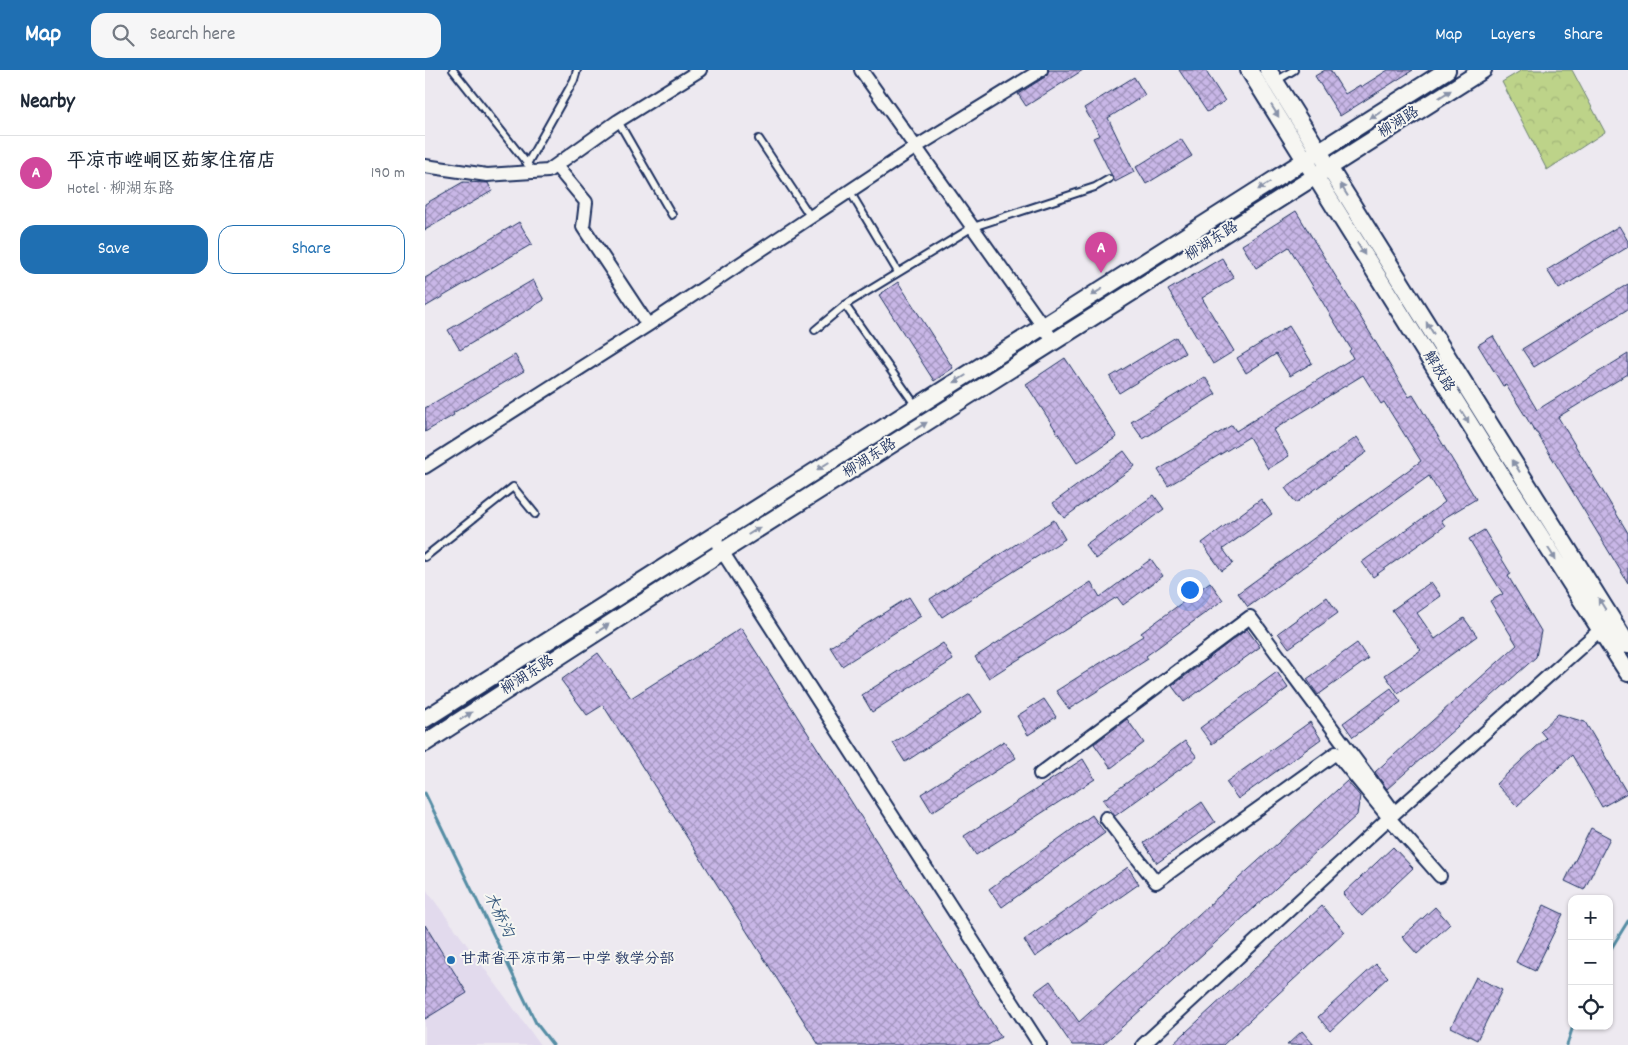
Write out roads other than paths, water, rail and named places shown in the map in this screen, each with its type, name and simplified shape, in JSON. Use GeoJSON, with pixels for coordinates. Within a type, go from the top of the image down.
{"type":"FeatureCollection","features":[{"type":"Feature","properties":{"kind":"main road","name":"解放路"},"geometry":{"type":"LineString","coordinates":[[1249,70],[1312,155]]}},
{"type":"Feature","properties":{"kind":"main road","name":"柳湖路"},"geometry":{"type":"LineString","coordinates":[[1312,155],[1447,70]]}},
{"type":"Feature","properties":{"kind":"main road","name":"柳湖路"},"geometry":{"type":"LineString","coordinates":[[1322,172],[1483,70]]}},
{"type":"Feature","properties":{"kind":"main road","name":"解放路"},"geometry":{"type":"LineString","coordinates":[[1272,76],[1312,155],[1506,482],[1628,673]]}},
{"type":"Feature","properties":{"kind":"main road","name":"柳湖东路"},"geometry":{"type":"LineString","coordinates":[[425,719],[1312,155]]}},
{"type":"Feature","properties":{"kind":"main road","name":"解放路"},"geometry":{"type":"LineString","coordinates":[[1322,172],[1628,645]]}},
{"type":"Feature","properties":{"kind":"main road","name":"柳湖东路"},"geometry":{"type":"LineString","coordinates":[[425,741],[1322,172]]}},
{"type":"Feature","properties":{"kind":"street"},"geometry":{"type":"LineString","coordinates":[[425,166],[487,175],[531,168],[548,171],[619,121],[700,70]]}},
{"type":"Feature","properties":{"kind":"street"},"geometry":{"type":"LineString","coordinates":[[861,70],[1055,342]]}},
{"type":"Feature","properties":{"kind":"street"},"geometry":{"type":"LineString","coordinates":[[425,467],[648,325],[849,190],[1041,70]]}},
{"type":"Feature","properties":{"kind":"street"},"geometry":{"type":"LineString","coordinates":[[557,166],[586,202],[583,227],[648,325]]}},
{"type":"Feature","properties":{"kind":"street"},"geometry":{"type":"LineString","coordinates":[[713,536],[1040,1045]]}},
{"type":"Feature","properties":{"kind":"street"},"geometry":{"type":"LineString","coordinates":[[1039,774],[1250,617],[1392,815],[1440,876]]}},
{"type":"Feature","properties":{"kind":"street"},"geometry":{"type":"LineString","coordinates":[[1143,1045],[1392,815],[1600,630]]}},
{"type":"Feature","properties":{"kind":"street"},"geometry":{"type":"LineString","coordinates":[[1107,818],[1156,882],[1336,753],[1392,815]]}},
{"type":"Feature","properties":{"kind":"lane"},"geometry":{"type":"LineString","coordinates":[[453,70],[531,168],[574,80],[577,70]]}},
{"type":"Feature","properties":{"kind":"lane"},"geometry":{"type":"LineString","coordinates":[[1272,76],[1294,70]]}},
{"type":"Feature","properties":{"kind":"lane"},"geometry":{"type":"LineString","coordinates":[[619,121],[672,215]]}},
{"type":"Feature","properties":{"kind":"lane"},"geometry":{"type":"LineString","coordinates":[[759,139],[810,216]]}},
{"type":"Feature","properties":{"kind":"lane"},"geometry":{"type":"LineString","coordinates":[[815,330],[845,305],[973,227],[1095,187],[1109,179]]}},
{"type":"Feature","properties":{"kind":"lane"},"geometry":{"type":"LineString","coordinates":[[849,190],[898,272]]}},
{"type":"Feature","properties":{"kind":"lane"},"geometry":{"type":"LineString","coordinates":[[845,305],[917,407]]}},
{"type":"Feature","properties":{"kind":"lane"},"geometry":{"type":"LineString","coordinates":[[425,557],[513,487],[535,514]]}},
{"type":"Feature","properties":{"kind":"waterway","name":"木桥沟"},"geometry":{"type":"LineString","coordinates":[[425,793],[536,1023],[553,1045]]}},
{"type":"Feature","properties":{"kind":"waterway"},"geometry":{"type":"LineString","coordinates":[[1613,945],[1628,921]]}},
{"type":"Feature","properties":{"kind":"waterway"},"geometry":{"type":"LineString","coordinates":[[1567,1045],[1572,1030]]}},
{"type":"Feature","properties":{"kind":"place","name":"平凉市崆峒区茹家住宿店"},"geometry":{"type":"Point","coordinates":[1101,273]}},
{"type":"Feature","properties":{"kind":"place","name":"甘肃省平凉市第一中学 教学分部"},"geometry":{"type":"Point","coordinates":[451,960]}}]}
